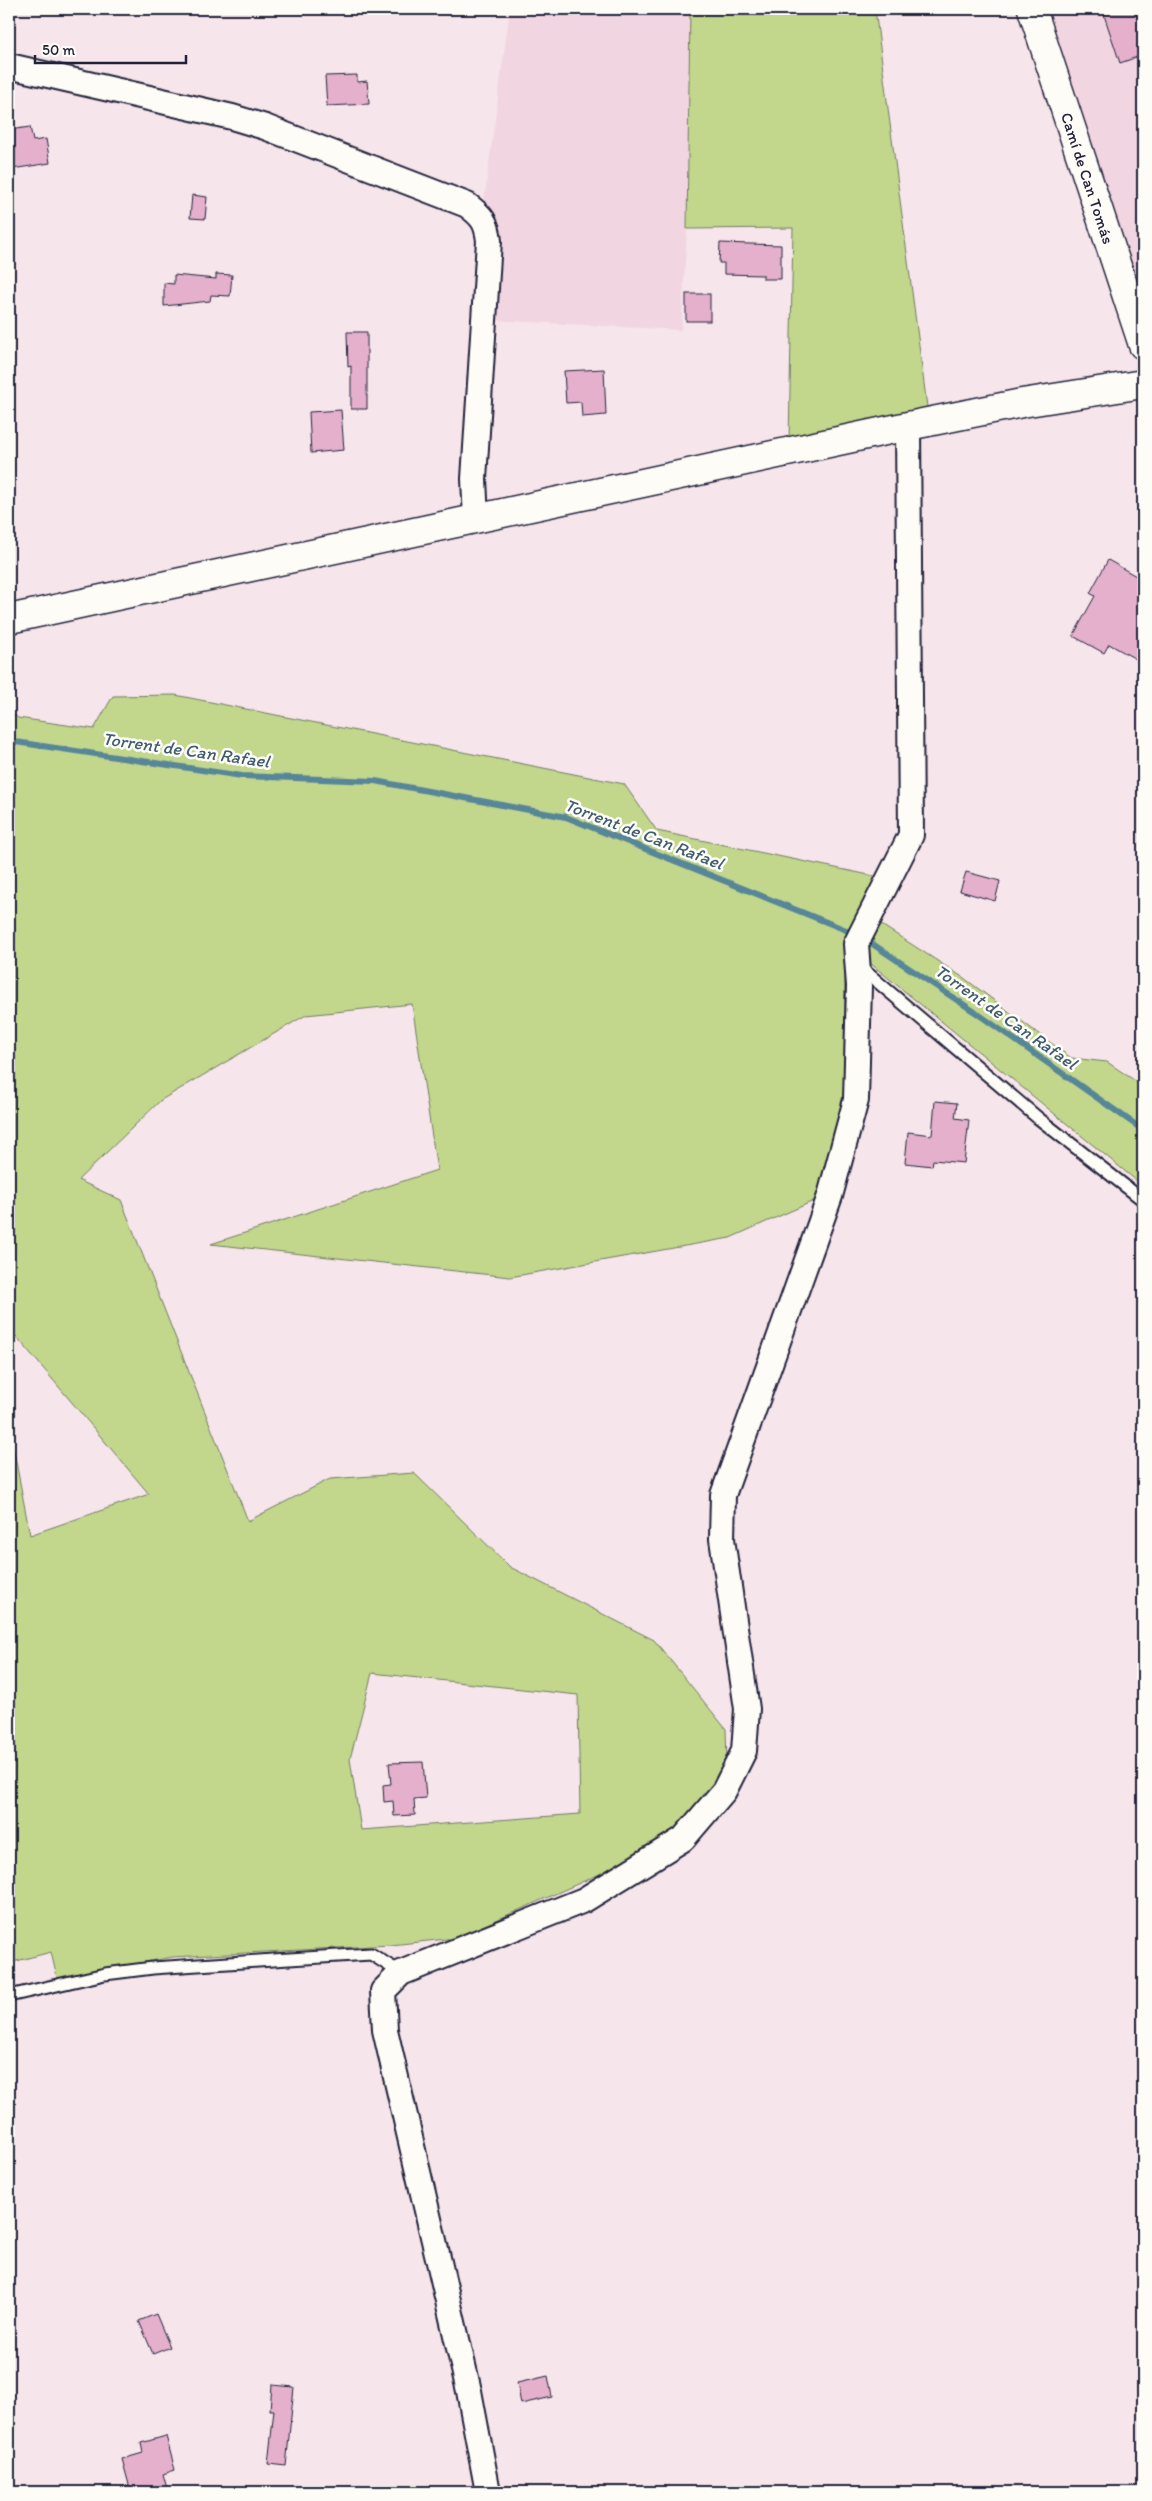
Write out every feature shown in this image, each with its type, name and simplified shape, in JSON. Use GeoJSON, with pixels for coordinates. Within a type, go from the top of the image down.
{"type":"FeatureCollection","features":[{"type":"Feature","properties":{"kind":"street","name":"Camí de Can Tomás"},"geometry":{"type":"LineString","coordinates":[[1032,9],[1143,345]]}},
{"type":"Feature","properties":{"kind":"street"},"geometry":{"type":"LineString","coordinates":[[9,66],[232,117],[265,127],[468,205],[482,216],[487,226],[489,241],[474,479],[476,519]]}},
{"type":"Feature","properties":{"kind":"street"},"geometry":{"type":"LineString","coordinates":[[9,619],[908,426],[1022,403],[1143,384]]}},
{"type":"Feature","properties":{"kind":"street"},"geometry":{"type":"LineString","coordinates":[[488,2492],[469,2391],[385,2030],[384,1991],[401,1973],[584,1900],[683,1839],[724,1791],[744,1751],[747,1708],[722,1539],[723,1495],[830,1196],[856,1100],[858,969],[856,944],[911,835],[908,426]]}},
{"type":"Feature","properties":{"kind":"lane"},"geometry":{"type":"LineString","coordinates":[[858,969],[866,972],[1038,1118],[1143,1200]]}},
{"type":"Feature","properties":{"kind":"lane"},"geometry":{"type":"LineString","coordinates":[[9,1996],[105,1974],[153,1968],[372,1954],[401,1973]]}},
{"type":"Feature","properties":{"kind":"shaded area"},"geometry":{"type":"Polygon","coordinates":[[[510,9],[690,9],[687,229],[681,330],[494,320],[504,238],[483,209],[510,9]]]}},
{"type":"Feature","properties":{"kind":"shaded area"},"geometry":{"type":"Polygon","coordinates":[[[1020,9],[1142,9],[1143,373],[1141,374],[1020,9]]]}},
{"type":"Feature","properties":{"kind":"green space"},"geometry":{"type":"Polygon","coordinates":[[[690,9],[875,9],[928,414],[789,443],[793,228],[687,229],[690,9]]]}},
{"type":"Feature","properties":{"kind":"green space"},"geometry":{"type":"Polygon","coordinates":[[[175,695],[624,784],[657,831],[879,877],[845,947],[844,1098],[818,1199],[730,1238],[510,1277],[211,1244],[437,1170],[412,1004],[306,1015],[161,1100],[78,1180],[121,1200],[248,1521],[330,1479],[414,1473],[510,1567],[654,1640],[726,1729],[727,1766],[677,1831],[629,1861],[456,1938],[391,1945],[173,1957],[57,1978],[51,1952],[9,1963],[9,1425],[30,1535],[149,1494],[16,1336],[9,1348],[9,711],[18,718],[94,729],[113,696],[175,695]],[[372,1673],[350,1759],[361,1830],[580,1814],[578,1695],[372,1673]]]}},
{"type":"Feature","properties":{"kind":"green space"},"geometry":{"type":"Polygon","coordinates":[[[880,924],[964,978],[1071,1058],[1107,1062],[1143,1086],[1143,1186],[865,959],[880,924]]]}},
{"type":"Feature","properties":{"kind":"building"},"geometry":{"type":"Polygon","coordinates":[[[1102,9],[1135,9],[1143,34],[1143,55],[1120,63],[1102,9]]]}},
{"type":"Feature","properties":{"kind":"building"},"geometry":{"type":"Polygon","coordinates":[[[357,75],[357,82],[367,81],[369,104],[327,106],[325,76],[357,75]]]}},
{"type":"Feature","properties":{"kind":"building"},"geometry":{"type":"Polygon","coordinates":[[[30,127],[33,141],[46,139],[50,163],[12,169],[9,130],[30,127]]]}},
{"type":"Feature","properties":{"kind":"building"},"geometry":{"type":"Polygon","coordinates":[[[192,195],[207,197],[205,219],[190,218],[192,195]]]}},
{"type":"Feature","properties":{"kind":"building"},"geometry":{"type":"Polygon","coordinates":[[[720,243],[781,245],[781,279],[763,279],[763,275],[724,274],[724,263],[719,263],[720,243]]]}},
{"type":"Feature","properties":{"kind":"building"},"geometry":{"type":"Polygon","coordinates":[[[216,274],[232,275],[230,296],[211,295],[210,301],[164,306],[164,283],[174,284],[174,275],[216,279],[216,274]]]}},
{"type":"Feature","properties":{"kind":"building"},"geometry":{"type":"Polygon","coordinates":[[[686,294],[710,294],[710,321],[686,321],[686,294]]]}},
{"type":"Feature","properties":{"kind":"building"},"geometry":{"type":"Polygon","coordinates":[[[347,332],[367,332],[367,409],[351,409],[351,366],[348,367],[347,332]]]}},
{"type":"Feature","properties":{"kind":"building"},"geometry":{"type":"Polygon","coordinates":[[[604,369],[606,415],[582,417],[581,402],[566,403],[564,371],[604,369]]]}},
{"type":"Feature","properties":{"kind":"building"},"geometry":{"type":"Polygon","coordinates":[[[341,410],[344,450],[311,453],[309,412],[341,410]]]}},
{"type":"Feature","properties":{"kind":"building"},"geometry":{"type":"Polygon","coordinates":[[[1108,560],[1143,580],[1143,663],[1109,644],[1104,653],[1073,636],[1095,596],[1090,593],[1108,560]]]}},
{"type":"Feature","properties":{"kind":"building"},"geometry":{"type":"Polygon","coordinates":[[[966,872],[1000,881],[995,901],[960,891],[966,872]]]}},
{"type":"Feature","properties":{"kind":"building"},"geometry":{"type":"Polygon","coordinates":[[[935,1101],[957,1103],[955,1118],[969,1120],[964,1163],[933,1160],[932,1166],[905,1163],[908,1132],[932,1135],[935,1101]]]}},
{"type":"Feature","properties":{"kind":"building"},"geometry":{"type":"Polygon","coordinates":[[[423,1762],[426,1798],[414,1799],[415,1815],[394,1816],[393,1801],[384,1802],[383,1785],[391,1784],[389,1763],[423,1762]]]}},
{"type":"Feature","properties":{"kind":"building"},"geometry":{"type":"Polygon","coordinates":[[[156,2314],[170,2347],[153,2354],[139,2321],[156,2314]]]}},
{"type":"Feature","properties":{"kind":"building"},"geometry":{"type":"Polygon","coordinates":[[[548,2376],[552,2397],[521,2404],[517,2383],[548,2376]]]}},
{"type":"Feature","properties":{"kind":"building"},"geometry":{"type":"Polygon","coordinates":[[[272,2385],[294,2387],[286,2466],[268,2464],[274,2410],[270,2410],[272,2385]]]}},
{"type":"Feature","properties":{"kind":"building"},"geometry":{"type":"Polygon","coordinates":[[[166,2436],[175,2470],[163,2474],[168,2492],[131,2492],[122,2459],[143,2453],[141,2443],[166,2436]]]}},
{"type":"Feature","properties":{"kind":"waterway","name":"Torrent de Can Rafael"},"geometry":{"type":"LineString","coordinates":[[9,741],[242,776],[375,781],[566,817],[856,934]]}},
{"type":"Feature","properties":{"kind":"waterway","name":"Torrent de Can Rafael"},"geometry":{"type":"LineString","coordinates":[[865,939],[978,1014],[1143,1130]]}}]}
